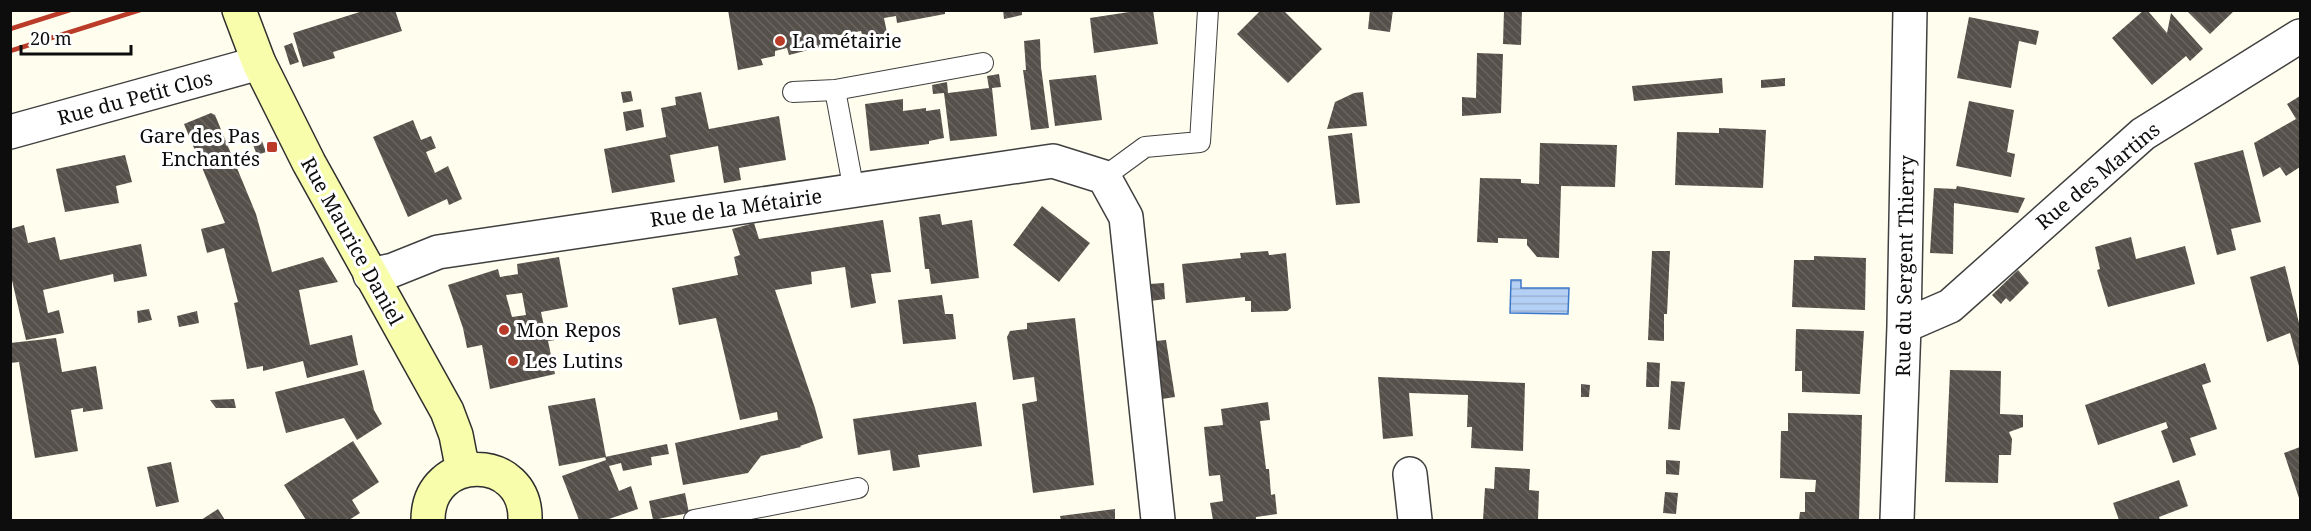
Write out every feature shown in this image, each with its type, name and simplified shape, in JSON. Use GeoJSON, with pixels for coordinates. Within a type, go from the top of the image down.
{"type":"FeatureCollection","features":[{"type":"Feature","properties":{"kind":"street","name":"Rue du Sergent Thierry"},"geometry":{"type":"LineString","coordinates":[[1897,520],[1905,326],[1910,10]]}},
{"type":"Feature","properties":{"kind":"street","name":"Rue des Martins"},"geometry":{"type":"LineString","coordinates":[[1905,326],[1950,306],[2143,134],[2301,36]]}},
{"type":"Feature","properties":{"kind":"street","name":"Rue du Petit Clos"},"geometry":{"type":"LineString","coordinates":[[10,132],[249,37]]}},
{"type":"Feature","properties":{"kind":"street","name":"Rue Maurice Daniel"},"geometry":{"type":"LineString","coordinates":[[249,37],[309,163],[447,411],[456,435],[463,471]]}},
{"type":"Feature","properties":{"kind":"street","name":"Rue de la Métairie"},"geometry":{"type":"LineString","coordinates":[[370,275],[393,270],[438,252],[1053,161],[1104,177]]}},
{"type":"Feature","properties":{"kind":"street"},"geometry":{"type":"LineString","coordinates":[[1104,177],[1126,217],[1158,520]]}},
{"type":"Feature","properties":{"kind":"street"},"geometry":{"type":"LineString","coordinates":[[428,520],[429,507],[441,484],[463,471],[485,470],[507,480],[522,500],[525,520]]}},
{"type":"Feature","properties":{"kind":"street"},"geometry":{"type":"LineString","coordinates":[[1410,474],[1415,520]]}},
{"type":"Feature","properties":{"kind":"lane"},"geometry":{"type":"LineString","coordinates":[[1104,177],[1145,147],[1200,142],[1208,10]]}},
{"type":"Feature","properties":{"kind":"lane"},"geometry":{"type":"LineString","coordinates":[[793,92],[835,90],[983,63]]}},
{"type":"Feature","properties":{"kind":"lane"},"geometry":{"type":"LineString","coordinates":[[835,90],[854,190]]}},
{"type":"Feature","properties":{"kind":"lane"},"geometry":{"type":"LineString","coordinates":[[694,520],[858,488]]}},
{"type":"Feature","properties":{"kind":"water"},"geometry":{"type":"Polygon","coordinates":[[[1511,280],[1521,280],[1521,288],[1569,288],[1568,314],[1510,313],[1511,280]]]}},
{"type":"Feature","properties":{"kind":"building"},"geometry":{"type":"Polygon","coordinates":[[[366,10],[395,10],[402,31],[333,52],[335,58],[303,67],[293,33],[366,10]]]}},
{"type":"Feature","properties":{"kind":"building","name":"La métairie"},"geometry":{"type":"Polygon","coordinates":[[[728,10],[945,10],[945,14],[897,23],[896,16],[884,18],[887,33],[863,38],[861,31],[834,36],[836,43],[789,55],[787,48],[775,51],[775,56],[761,59],[763,65],[738,70],[728,10]]]}},
{"type":"Feature","properties":{"kind":"building"},"geometry":{"type":"Polygon","coordinates":[[[1003,10],[1022,10],[1022,15],[1004,19],[1003,10]]]}},
{"type":"Feature","properties":{"kind":"building"},"geometry":{"type":"Polygon","coordinates":[[[1153,10],[1158,44],[1094,53],[1090,18],[1153,10]]]}},
{"type":"Feature","properties":{"kind":"building"},"geometry":{"type":"Polygon","coordinates":[[[1261,10],[1283,10],[1322,49],[1288,83],[1237,34],[1261,10]]]}},
{"type":"Feature","properties":{"kind":"building"},"geometry":{"type":"Polygon","coordinates":[[[1370,10],[1393,10],[1390,32],[1368,29],[1370,10]]]}},
{"type":"Feature","properties":{"kind":"building"},"geometry":{"type":"Polygon","coordinates":[[[1504,10],[1522,10],[1521,45],[1503,44],[1504,10]]]}},
{"type":"Feature","properties":{"kind":"building"},"geometry":{"type":"Polygon","coordinates":[[[2144,10],[2147,10],[2167,33],[2171,13],[2203,49],[2190,61],[2186,56],[2152,85],[2112,38],[2144,10]]]}},
{"type":"Feature","properties":{"kind":"building"},"geometry":{"type":"Polygon","coordinates":[[[2189,10],[2235,10],[2210,34],[2188,12],[2189,10]]]}},
{"type":"Feature","properties":{"kind":"building"},"geometry":{"type":"Polygon","coordinates":[[[1969,17],[2039,31],[2036,45],[2019,41],[2011,88],[1957,78],[1969,17]]]}},
{"type":"Feature","properties":{"kind":"building"},"geometry":{"type":"Polygon","coordinates":[[[1040,39],[1041,67],[1049,128],[1031,130],[1023,70],[1026,70],[1024,41],[1040,39]]]}},
{"type":"Feature","properties":{"kind":"building"},"geometry":{"type":"Polygon","coordinates":[[[292,43],[299,62],[290,65],[284,46],[292,43]]]}},
{"type":"Feature","properties":{"kind":"building"},"geometry":{"type":"Polygon","coordinates":[[[1477,53],[1503,54],[1501,113],[1462,116],[1462,97],[1476,98],[1477,53]]]}},
{"type":"Feature","properties":{"kind":"building"},"geometry":{"type":"Polygon","coordinates":[[[999,74],[1001,87],[992,88],[997,136],[950,141],[944,93],[933,94],[932,85],[947,82],[948,93],[989,88],[987,76],[999,74]]]}},
{"type":"Feature","properties":{"kind":"building"},"geometry":{"type":"Polygon","coordinates":[[[1096,75],[1102,120],[1055,126],[1049,80],[1096,75]]]}},
{"type":"Feature","properties":{"kind":"building"},"geometry":{"type":"Polygon","coordinates":[[[1722,78],[1723,93],[1634,101],[1632,86],[1722,78]]]}},
{"type":"Feature","properties":{"kind":"building"},"geometry":{"type":"Polygon","coordinates":[[[1785,78],[1785,86],[1761,88],[1761,80],[1785,78]]]}},
{"type":"Feature","properties":{"kind":"building"},"geometry":{"type":"Polygon","coordinates":[[[631,91],[633,101],[623,103],[621,92],[631,91]]]}},
{"type":"Feature","properties":{"kind":"building"},"geometry":{"type":"Polygon","coordinates":[[[701,92],[709,129],[779,116],[786,160],[739,168],[741,180],[724,183],[718,146],[670,155],[675,182],[612,193],[604,149],[666,137],[661,108],[676,105],[675,97],[701,92]]]}},
{"type":"Feature","properties":{"kind":"building"},"geometry":{"type":"Polygon","coordinates":[[[1363,92],[1367,126],[1327,129],[1335,102],[1354,93],[1363,92]]]}},
{"type":"Feature","properties":{"kind":"building"},"geometry":{"type":"Polygon","coordinates":[[[2300,96],[2300,167],[2286,176],[2280,167],[2263,177],[2254,143],[2296,119],[2287,104],[2300,96]]]}},
{"type":"Feature","properties":{"kind":"building"},"geometry":{"type":"Polygon","coordinates":[[[903,99],[903,111],[940,109],[944,138],[929,141],[929,144],[870,151],[865,104],[903,99]]]}},
{"type":"Feature","properties":{"kind":"building"},"geometry":{"type":"Polygon","coordinates":[[[1969,101],[2014,110],[2007,152],[2015,154],[2011,177],[1956,166],[1969,101]]]}},
{"type":"Feature","properties":{"kind":"building"},"geometry":{"type":"Polygon","coordinates":[[[641,109],[644,127],[626,131],[623,112],[641,109]]]}},
{"type":"Feature","properties":{"kind":"building"},"geometry":{"type":"Polygon","coordinates":[[[211,113],[215,115],[256,214],[272,272],[323,257],[338,282],[299,290],[310,345],[352,335],[358,365],[307,378],[303,361],[263,371],[263,366],[247,369],[234,303],[238,302],[224,248],[207,253],[201,229],[225,223],[184,124],[211,113]]]}},
{"type":"Feature","properties":{"kind":"building"},"geometry":{"type":"Polygon","coordinates":[[[413,120],[421,140],[431,136],[436,148],[426,152],[435,173],[448,166],[462,199],[449,205],[447,199],[408,217],[373,137],[413,120]]]}},
{"type":"Feature","properties":{"kind":"building"},"geometry":{"type":"Polygon","coordinates":[[[1719,128],[1766,130],[1763,188],[1675,185],[1677,132],[1719,133],[1719,128]]]}},
{"type":"Feature","properties":{"kind":"building"},"geometry":{"type":"Polygon","coordinates":[[[259,133],[266,152],[257,155],[250,137],[259,133]]]}},
{"type":"Feature","properties":{"kind":"building"},"geometry":{"type":"Polygon","coordinates":[[[1352,133],[1360,203],[1336,205],[1328,136],[1352,133]]]}},
{"type":"Feature","properties":{"kind":"building"},"geometry":{"type":"Polygon","coordinates":[[[1540,143],[1617,145],[1615,187],[1561,186],[1559,258],[1537,257],[1527,245],[1527,239],[1498,238],[1498,243],[1477,242],[1480,178],[1521,179],[1521,183],[1539,184],[1540,143]]]}},
{"type":"Feature","properties":{"kind":"building"},"geometry":{"type":"Polygon","coordinates":[[[2243,150],[2261,222],[2231,229],[2236,250],[2217,255],[2194,163],[2243,150]]]}},
{"type":"Feature","properties":{"kind":"building"},"geometry":{"type":"Polygon","coordinates":[[[125,155],[132,182],[116,186],[119,203],[65,212],[56,169],[125,155]]]}},
{"type":"Feature","properties":{"kind":"building"},"geometry":{"type":"Polygon","coordinates":[[[1957,186],[2025,198],[2018,213],[1954,203],[1953,254],[1930,253],[1934,188],[1956,189],[1957,186]]]}},
{"type":"Feature","properties":{"kind":"building"},"geometry":{"type":"Polygon","coordinates":[[[1042,206],[1090,243],[1059,282],[1013,245],[1042,206]]]}},
{"type":"Feature","properties":{"kind":"building"},"geometry":{"type":"Polygon","coordinates":[[[940,214],[942,225],[972,220],[979,278],[931,284],[929,269],[925,269],[919,217],[940,214]]]}},
{"type":"Feature","properties":{"kind":"building"},"geometry":{"type":"Polygon","coordinates":[[[883,220],[891,272],[871,274],[876,303],[851,308],[845,267],[811,272],[812,284],[775,290],[823,438],[801,447],[761,456],[748,473],[683,485],[675,443],[778,420],[777,412],[740,420],[716,318],[679,325],[672,288],[738,275],[734,257],[740,255],[732,229],[754,223],[759,239],[883,220]]]}},
{"type":"Feature","properties":{"kind":"building"},"geometry":{"type":"Polygon","coordinates":[[[24,225],[28,243],[55,237],[60,260],[141,244],[147,276],[114,282],[113,274],[43,290],[48,313],[59,310],[64,333],[26,340],[10,272],[10,229],[24,225]]]}},
{"type":"Feature","properties":{"kind":"building"},"geometry":{"type":"Polygon","coordinates":[[[2131,237],[2136,259],[2185,246],[2195,284],[2108,307],[2097,270],[2100,269],[2095,247],[2131,237]]]}},
{"type":"Feature","properties":{"kind":"building"},"geometry":{"type":"Polygon","coordinates":[[[1268,251],[1269,255],[1286,253],[1291,308],[1287,311],[1251,312],[1251,301],[1245,301],[1245,297],[1186,303],[1182,264],[1241,258],[1240,253],[1268,251]]]}},
{"type":"Feature","properties":{"kind":"building"},"geometry":{"type":"Polygon","coordinates":[[[1652,251],[1670,251],[1664,341],[1648,340],[1652,251]]]}},
{"type":"Feature","properties":{"kind":"building"},"geometry":{"type":"Polygon","coordinates":[[[1814,256],[1866,258],[1865,310],[1792,307],[1794,260],[1814,260],[1814,256]]]}},
{"type":"Feature","properties":{"kind":"building"},"geometry":{"type":"Polygon","coordinates":[[[559,257],[568,307],[541,312],[545,331],[554,329],[555,340],[548,341],[555,374],[490,389],[482,345],[467,348],[463,328],[448,285],[498,269],[500,277],[518,274],[517,264],[559,257]],[[522,293],[506,295],[512,317],[526,315],[522,293]]]}},
{"type":"Feature","properties":{"kind":"building"},"geometry":{"type":"Polygon","coordinates":[[[2285,266],[2300,327],[2300,370],[2290,333],[2267,342],[2250,277],[2285,266]]]}},
{"type":"Feature","properties":{"kind":"building"},"geometry":{"type":"Polygon","coordinates":[[[2018,270],[2029,283],[2010,302],[2006,298],[2001,304],[1992,295],[2018,270]]]}},
{"type":"Feature","properties":{"kind":"building"},"geometry":{"type":"Polygon","coordinates":[[[1164,283],[1165,299],[1151,301],[1149,284],[1164,283]]]}},
{"type":"Feature","properties":{"kind":"building"},"geometry":{"type":"Polygon","coordinates":[[[942,295],[945,314],[953,314],[956,339],[903,344],[898,300],[942,295]]]}},
{"type":"Feature","properties":{"kind":"building"},"geometry":{"type":"Polygon","coordinates":[[[149,309],[152,320],[138,323],[137,311],[149,309]]]}},
{"type":"Feature","properties":{"kind":"building"},"geometry":{"type":"Polygon","coordinates":[[[197,311],[199,323],[179,327],[177,316],[197,311]]]}},
{"type":"Feature","properties":{"kind":"building"},"geometry":{"type":"Polygon","coordinates":[[[1075,318],[1094,485],[1033,493],[1022,404],[1037,401],[1034,377],[1013,380],[1007,337],[1010,331],[1027,329],[1027,323],[1075,318]]]}},
{"type":"Feature","properties":{"kind":"building"},"geometry":{"type":"Polygon","coordinates":[[[1796,329],[1864,331],[1860,394],[1802,392],[1802,371],[1795,371],[1796,329]]]}},
{"type":"Feature","properties":{"kind":"building"},"geometry":{"type":"Polygon","coordinates":[[[56,338],[62,372],[96,366],[103,409],[83,412],[83,408],[71,410],[78,451],[35,458],[19,362],[10,363],[10,343],[56,338]]]}},
{"type":"Feature","properties":{"kind":"building"},"geometry":{"type":"Polygon","coordinates":[[[1166,340],[1175,397],[1162,399],[1155,341],[1166,340]]]}},
{"type":"Feature","properties":{"kind":"building"},"geometry":{"type":"Polygon","coordinates":[[[1647,362],[1660,363],[1659,387],[1646,387],[1647,362]]]}},
{"type":"Feature","properties":{"kind":"building"},"geometry":{"type":"Polygon","coordinates":[[[2205,363],[2211,382],[2202,385],[2217,429],[2190,438],[2196,455],[2173,463],[2161,431],[2168,428],[2166,422],[2098,445],[2085,405],[2205,363]]]}},
{"type":"Feature","properties":{"kind":"building"},"geometry":{"type":"Polygon","coordinates":[[[364,370],[374,410],[382,424],[357,440],[344,418],[286,433],[275,392],[364,370]]]}},
{"type":"Feature","properties":{"kind":"building"},"geometry":{"type":"Polygon","coordinates":[[[1950,370],[2001,371],[2000,414],[2023,415],[2023,427],[2009,432],[2012,439],[2011,455],[1999,455],[1998,483],[1945,482],[1950,370]]]}},
{"type":"Feature","properties":{"kind":"building"},"geometry":{"type":"Polygon","coordinates":[[[1378,377],[1525,383],[1523,451],[1471,448],[1472,427],[1467,427],[1468,395],[1409,393],[1413,436],[1383,439],[1378,377]]]}},
{"type":"Feature","properties":{"kind":"building"},"geometry":{"type":"Polygon","coordinates":[[[1671,381],[1685,382],[1680,430],[1668,429],[1671,381]]]}},
{"type":"Feature","properties":{"kind":"building"},"geometry":{"type":"Polygon","coordinates":[[[1581,384],[1590,385],[1589,397],[1581,397],[1581,384]]]}},
{"type":"Feature","properties":{"kind":"building"},"geometry":{"type":"Polygon","coordinates":[[[595,398],[606,457],[559,466],[548,406],[595,398]]]}},
{"type":"Feature","properties":{"kind":"building"},"geometry":{"type":"Polygon","coordinates":[[[234,399],[236,408],[216,408],[210,400],[234,399]]]}},
{"type":"Feature","properties":{"kind":"building"},"geometry":{"type":"Polygon","coordinates":[[[976,402],[982,446],[918,455],[920,467],[893,471],[890,450],[858,455],[853,419],[976,402]]]}},
{"type":"Feature","properties":{"kind":"building"},"geometry":{"type":"Polygon","coordinates":[[[1268,402],[1270,420],[1260,421],[1266,469],[1269,469],[1271,495],[1275,494],[1277,514],[1256,517],[1256,520],[1213,520],[1210,503],[1223,501],[1220,475],[1209,476],[1204,427],[1223,425],[1221,409],[1268,402]]]}},
{"type":"Feature","properties":{"kind":"building"},"geometry":{"type":"Polygon","coordinates":[[[1788,413],[1862,415],[1859,520],[1799,520],[1800,512],[1805,512],[1805,492],[1815,492],[1816,480],[1780,478],[1781,431],[1788,431],[1788,413]]]}},
{"type":"Feature","properties":{"kind":"building"},"geometry":{"type":"Polygon","coordinates":[[[353,441],[379,482],[352,500],[360,513],[349,520],[306,520],[284,485],[353,441]]]}},
{"type":"Feature","properties":{"kind":"building"},"geometry":{"type":"Polygon","coordinates":[[[667,444],[669,454],[651,457],[652,465],[623,471],[621,463],[609,466],[619,491],[631,486],[638,509],[606,520],[579,520],[562,476],[606,460],[605,457],[667,444]]]}},
{"type":"Feature","properties":{"kind":"building"},"geometry":{"type":"Polygon","coordinates":[[[2300,447],[2300,501],[2284,453],[2300,447]]]}},
{"type":"Feature","properties":{"kind":"building"},"geometry":{"type":"Polygon","coordinates":[[[1666,460],[1680,461],[1679,475],[1666,474],[1666,460]]]}},
{"type":"Feature","properties":{"kind":"building"},"geometry":{"type":"Polygon","coordinates":[[[171,462],[179,502],[156,507],[147,467],[171,462]]]}},
{"type":"Feature","properties":{"kind":"building"},"geometry":{"type":"Polygon","coordinates":[[[1495,467],[1530,469],[1529,490],[1539,491],[1538,520],[1483,520],[1485,488],[1494,489],[1495,467]]]}},
{"type":"Feature","properties":{"kind":"building"},"geometry":{"type":"Polygon","coordinates":[[[2179,480],[2188,506],[2159,517],[2160,520],[2119,520],[2113,503],[2179,480]]]}},
{"type":"Feature","properties":{"kind":"building"},"geometry":{"type":"Polygon","coordinates":[[[1665,492],[1678,493],[1676,514],[1663,513],[1665,492]]]}},
{"type":"Feature","properties":{"kind":"building"},"geometry":{"type":"Polygon","coordinates":[[[685,493],[689,513],[653,520],[649,501],[685,493]]]}},
{"type":"Feature","properties":{"kind":"building"},"geometry":{"type":"Polygon","coordinates":[[[218,509],[225,520],[201,520],[218,509]]]}},
{"type":"Feature","properties":{"kind":"building"},"geometry":{"type":"Polygon","coordinates":[[[1115,509],[1115,520],[1061,520],[1060,516],[1115,509]]]}},
{"type":"Feature","properties":{"kind":"railway"},"geometry":{"type":"LineString","coordinates":[[10,29],[70,10]]}},
{"type":"Feature","properties":{"kind":"railway"},"geometry":{"type":"LineString","coordinates":[[10,51],[140,10]]}},
{"type":"Feature","properties":{"kind":"place","name":"La métairie"},"geometry":{"type":"Point","coordinates":[780,41]}},
{"type":"Feature","properties":{"kind":"place","name":"Gare des Pas Enchantés"},"geometry":{"type":"Point","coordinates":[272,147]}},
{"type":"Feature","properties":{"kind":"place","name":"Mon Repos"},"geometry":{"type":"Point","coordinates":[504,330]}},
{"type":"Feature","properties":{"kind":"place","name":"Les Lutins"},"geometry":{"type":"Point","coordinates":[513,361]}}]}
